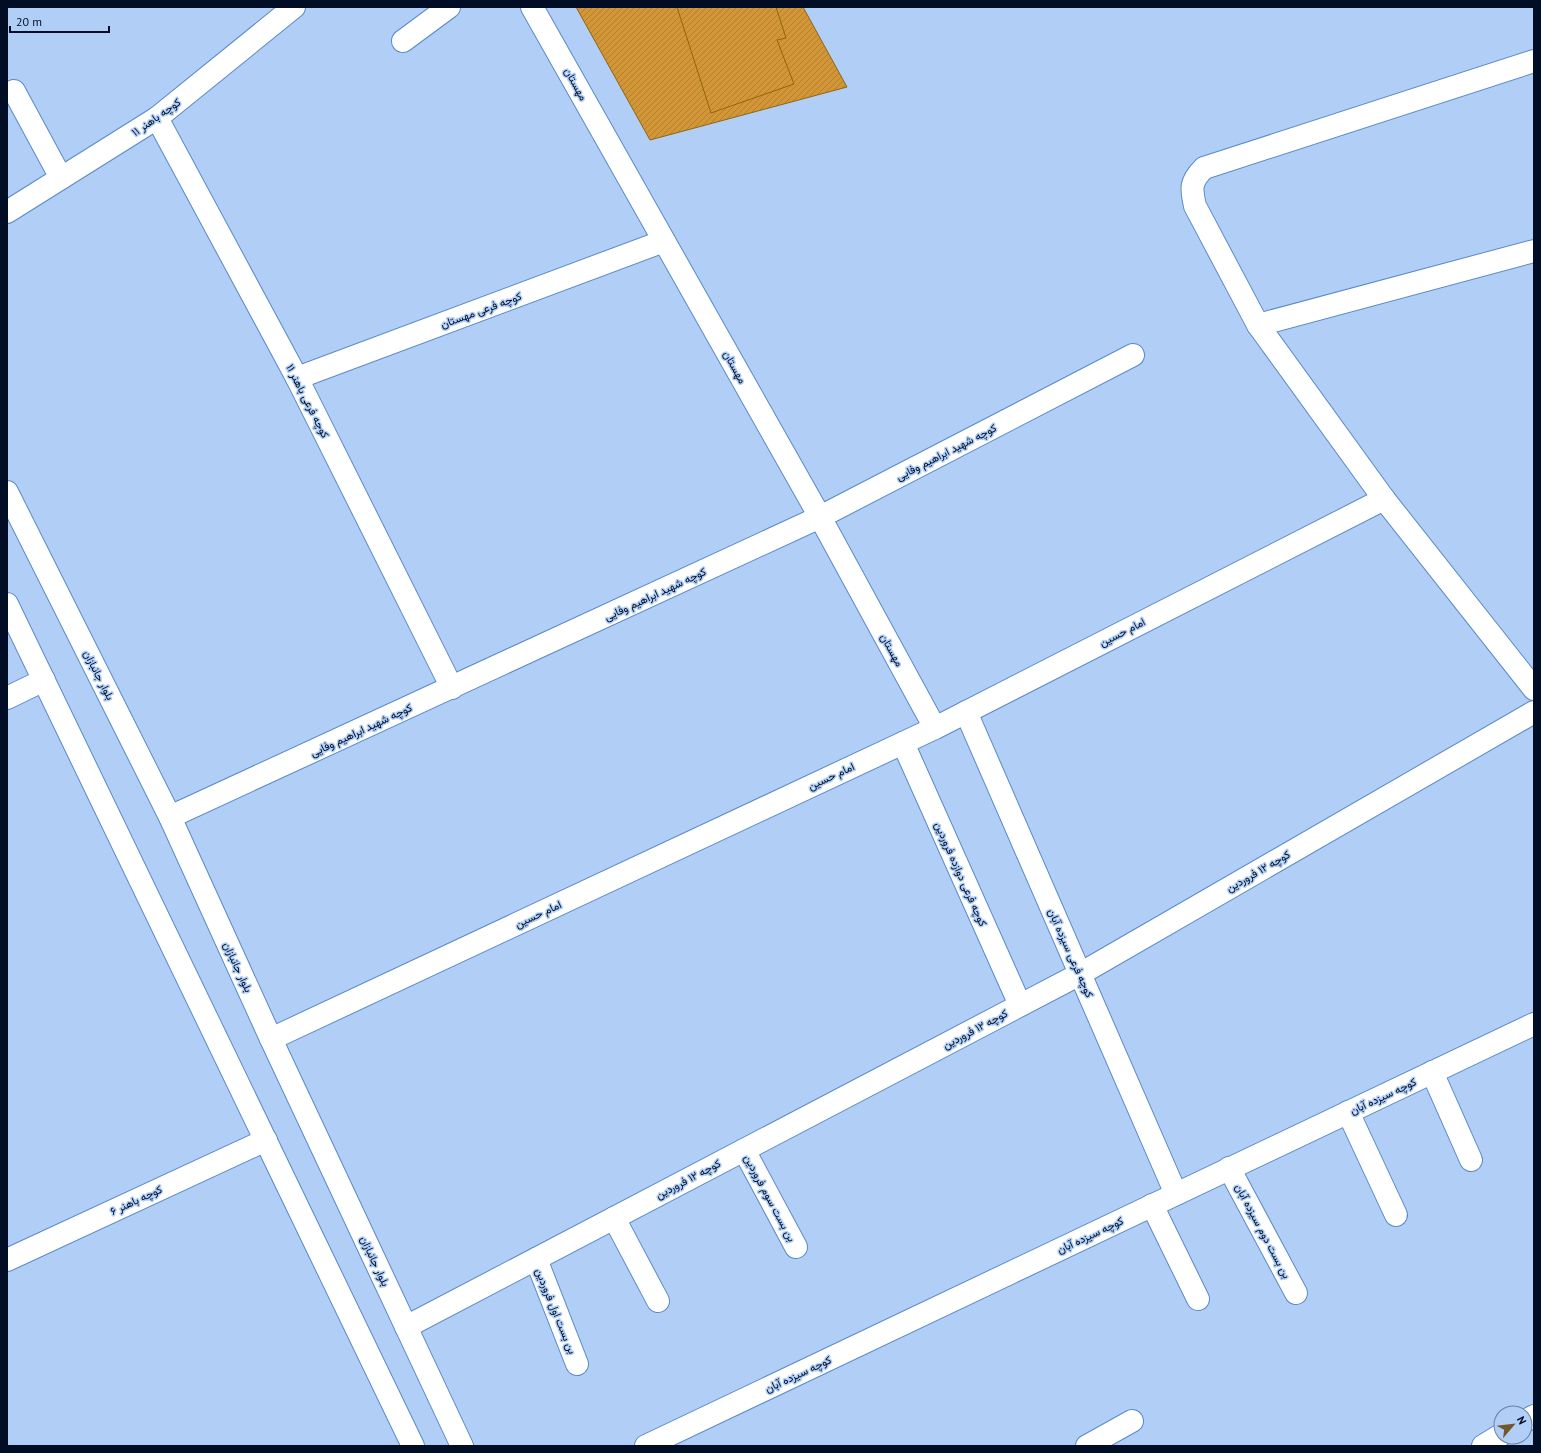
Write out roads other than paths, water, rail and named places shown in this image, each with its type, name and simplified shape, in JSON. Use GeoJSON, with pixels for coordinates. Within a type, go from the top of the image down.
{"type":"FeatureCollection","features":[{"type":"Feature","properties":{"kind":"street"},"geometry":{"type":"LineString","coordinates":[[403,41],[449,7]]}},
{"type":"Feature","properties":{"kind":"street","name":"مهستان"},"geometry":{"type":"LineString","coordinates":[[532,7],[820,517],[935,728]]}},
{"type":"Feature","properties":{"kind":"street","name":"کوچه باهنر ۱۱"},"geometry":{"type":"LineString","coordinates":[[7,212],[157,118],[286,10]]}},
{"type":"Feature","properties":{"kind":"street"},"geometry":{"type":"LineString","coordinates":[[1534,61],[1204,168],[1195,177],[1191,189],[1195,206],[1258,325],[1384,499],[1534,690]]}},
{"type":"Feature","properties":{"kind":"street"},"geometry":{"type":"LineString","coordinates":[[14,91],[61,178]]}},
{"type":"Feature","properties":{"kind":"street","name":"کوچه فرعی باهنر ۱۱"},"geometry":{"type":"LineString","coordinates":[[157,118],[297,378],[452,688]]}},
{"type":"Feature","properties":{"kind":"street","name":"کوچه فرعی مهستان"},"geometry":{"type":"LineString","coordinates":[[297,378],[664,241]]}},
{"type":"Feature","properties":{"kind":"street"},"geometry":{"type":"LineString","coordinates":[[1258,325],[1534,251]]}},
{"type":"Feature","properties":{"kind":"street","name":"کوچه شهید ابراهیم وفایی"},"geometry":{"type":"LineString","coordinates":[[170,817],[820,517],[1132,355]]}},
{"type":"Feature","properties":{"kind":"street","name":"بلوار جانبازان"},"geometry":{"type":"LineString","coordinates":[[7,492],[170,817],[462,1446]]}},
{"type":"Feature","properties":{"kind":"street","name":"امام حسین"},"geometry":{"type":"LineString","coordinates":[[272,1039],[935,728],[1384,499]]}},
{"type":"Feature","properties":{"kind":"street"},"geometry":{"type":"LineString","coordinates":[[7,604],[413,1446]]}},
{"type":"Feature","properties":{"kind":"street"},"geometry":{"type":"LineString","coordinates":[[7,698],[44,680]]}},
{"type":"Feature","properties":{"kind":"street","name":"کوچه فرعی سیزده آبان"},"geometry":{"type":"LineString","coordinates":[[966,712],[1176,1194]]}},
{"type":"Feature","properties":{"kind":"street","name":"کوچه ۱۲ فروردین"},"geometry":{"type":"LineString","coordinates":[[406,1327],[1080,974],[1534,712]]}},
{"type":"Feature","properties":{"kind":"street","name":"کوچه فرعی دوازده فروردین"},"geometry":{"type":"LineString","coordinates":[[902,743],[1020,1005]]}},
{"type":"Feature","properties":{"kind":"street","name":"کوچه سیزده آبان"},"geometry":{"type":"LineString","coordinates":[[646,1446],[1534,1024]]}},
{"type":"Feature","properties":{"kind":"street"},"geometry":{"type":"LineString","coordinates":[[1432,1072],[1471,1160]]}},
{"type":"Feature","properties":{"kind":"street"},"geometry":{"type":"LineString","coordinates":[[1348,1112],[1396,1215]]}},
{"type":"Feature","properties":{"kind":"street","name":"کوچه باهنر ۶"},"geometry":{"type":"LineString","coordinates":[[7,1260],[266,1140]]}},
{"type":"Feature","properties":{"kind":"street","name":"بن بست سوم فروردین"},"geometry":{"type":"LineString","coordinates":[[744,1150],[796,1247]]}},
{"type":"Feature","properties":{"kind":"street","name":"بن بست دوم سیزده آبان"},"geometry":{"type":"LineString","coordinates":[[1230,1168],[1296,1293]]}},
{"type":"Feature","properties":{"kind":"street"},"geometry":{"type":"LineString","coordinates":[[1152,1205],[1198,1298]]}},
{"type":"Feature","properties":{"kind":"street"},"geometry":{"type":"LineString","coordinates":[[614,1218],[658,1302]]}},
{"type":"Feature","properties":{"kind":"street","name":"بن بست اول فروردین"},"geometry":{"type":"LineString","coordinates":[[536,1259],[577,1364]]}},
{"type":"Feature","properties":{"kind":"street"},"geometry":{"type":"LineString","coordinates":[[1087,1446],[1132,1421]]}},
{"type":"Feature","properties":{"kind":"street"},"geometry":{"type":"LineString","coordinates":[[1483,1446],[1493,1440]]}}]}
